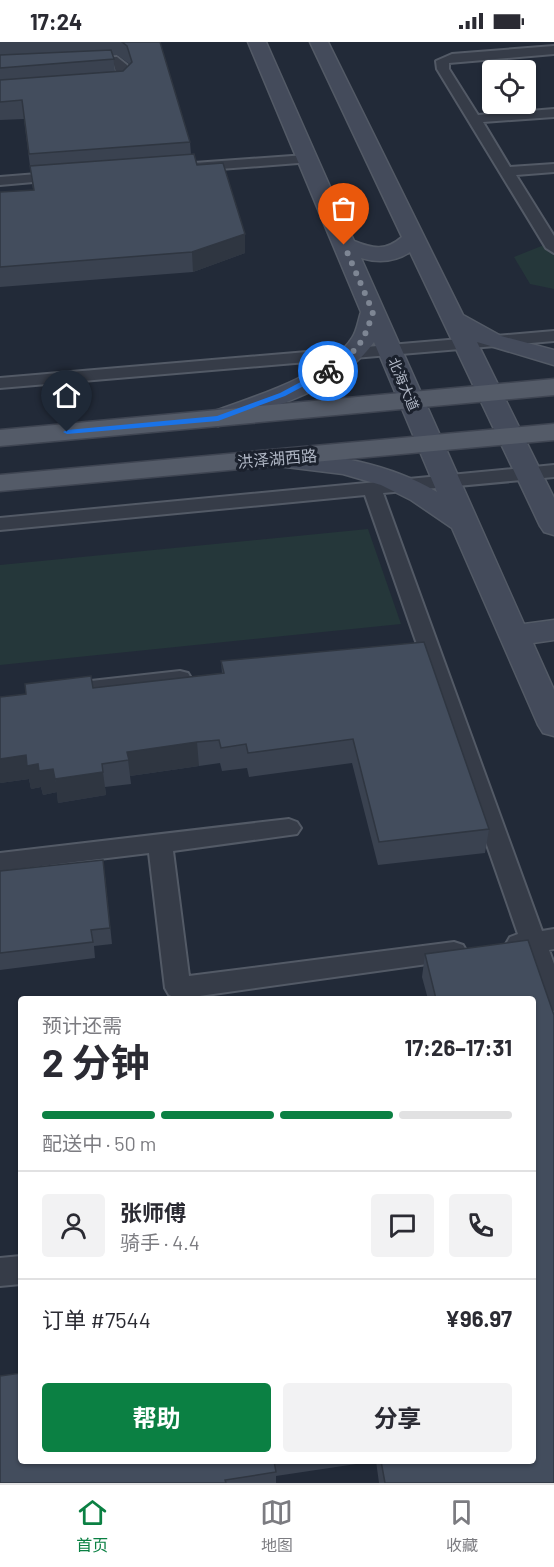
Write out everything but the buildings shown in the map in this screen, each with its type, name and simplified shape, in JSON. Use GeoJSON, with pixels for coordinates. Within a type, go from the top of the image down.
{"type":"FeatureCollection","features":[{"type":"Feature","properties":{"kind":"main road"},"geometry":{"type":"LineString","coordinates":[[0,438],[554,387]]}},
{"type":"Feature","properties":{"kind":"main road"},"geometry":{"type":"LineString","coordinates":[[156,424],[177,433],[182,442],[176,457],[156,469]]}},
{"type":"Feature","properties":{"kind":"main road","name":"洪泽湖西路"},"geometry":{"type":"LineString","coordinates":[[0,483],[554,432]]}},
{"type":"Feature","properties":{"kind":"street","name":"北海大道"},"geometry":{"type":"LineString","coordinates":[[257,42],[446,482],[554,725]]}},
{"type":"Feature","properties":{"kind":"street"},"geometry":{"type":"LineString","coordinates":[[319,42],[510,436],[545,473],[541,499],[554,526]]}},
{"type":"Feature","properties":{"kind":"street"},"geometry":{"type":"LineString","coordinates":[[344,245],[366,255],[386,255],[401,251],[414,238]]}},
{"type":"Feature","properties":{"kind":"street"},"geometry":{"type":"LineString","coordinates":[[218,418],[313,380],[352,353],[364,339],[373,312]]}},
{"type":"Feature","properties":{"kind":"street"},"geometry":{"type":"LineString","coordinates":[[453,319],[492,341],[554,358]]}},
{"type":"Feature","properties":{"kind":"street"},"geometry":{"type":"LineString","coordinates":[[278,458],[325,463],[406,486],[465,524]]}},
{"type":"Feature","properties":{"kind":"street"},"geometry":{"type":"LineString","coordinates":[[514,635],[554,630]]}},
{"type":"Feature","properties":{"kind":"lane"},"geometry":{"type":"LineString","coordinates":[[554,50],[504,48],[442,61],[443,69],[554,248]]}},
{"type":"Feature","properties":{"kind":"lane"},"geometry":{"type":"LineString","coordinates":[[72,63],[117,61],[121,65],[124,80],[119,84],[93,86]]}},
{"type":"Feature","properties":{"kind":"lane"},"geometry":{"type":"LineString","coordinates":[[473,119],[554,113]]}},
{"type":"Feature","properties":{"kind":"lane"},"geometry":{"type":"LineString","coordinates":[[177,168],[306,159]]}},
{"type":"Feature","properties":{"kind":"lane"},"geometry":{"type":"LineString","coordinates":[[506,171],[554,168]]}},
{"type":"Feature","properties":{"kind":"lane"},"geometry":{"type":"LineString","coordinates":[[0,180],[82,175]]}},
{"type":"Feature","properties":{"kind":"lane"},"geometry":{"type":"LineString","coordinates":[[0,383],[554,336]]}},
{"type":"Feature","properties":{"kind":"lane"},"geometry":{"type":"LineString","coordinates":[[0,525],[545,473]]}},
{"type":"Feature","properties":{"kind":"lane"},"geometry":{"type":"LineString","coordinates":[[372,489],[430,652],[544,941],[554,1000]]}},
{"type":"Feature","properties":{"kind":"lane"},"geometry":{"type":"LineString","coordinates":[[407,654],[430,652]]}},
{"type":"Feature","properties":{"kind":"lane"},"geometry":{"type":"LineString","coordinates":[[46,693],[198,676]]}},
{"type":"Feature","properties":{"kind":"lane"},"geometry":{"type":"LineString","coordinates":[[0,862],[288,828]]}},
{"type":"Feature","properties":{"kind":"lane"},"geometry":{"type":"LineString","coordinates":[[160,843],[178,993],[544,941]]}},
{"type":"Feature","properties":{"kind":"lane"},"geometry":{"type":"LineString","coordinates":[[0,1272],[18,1270]]}},
{"type":"Feature","properties":{"kind":"shaded area"},"geometry":{"type":"Polygon","coordinates":[[[554,241],[554,289],[530,284],[514,257],[554,241]]]}},
{"type":"Feature","properties":{"kind":"shaded area"},"geometry":{"type":"Polygon","coordinates":[[[368,529],[401,624],[0,665],[0,565],[368,529]]]}},
{"type":"Feature","properties":{"kind":"way so far"},"geometry":{"type":"LineString","coordinates":[[328,371],[352,353],[364,339],[373,312],[344,245]]}},
{"type":"Feature","properties":{"kind":"route"},"geometry":{"type":"LineString","coordinates":[[67,432],[218,418],[282,394],[328,371]]}}]}
